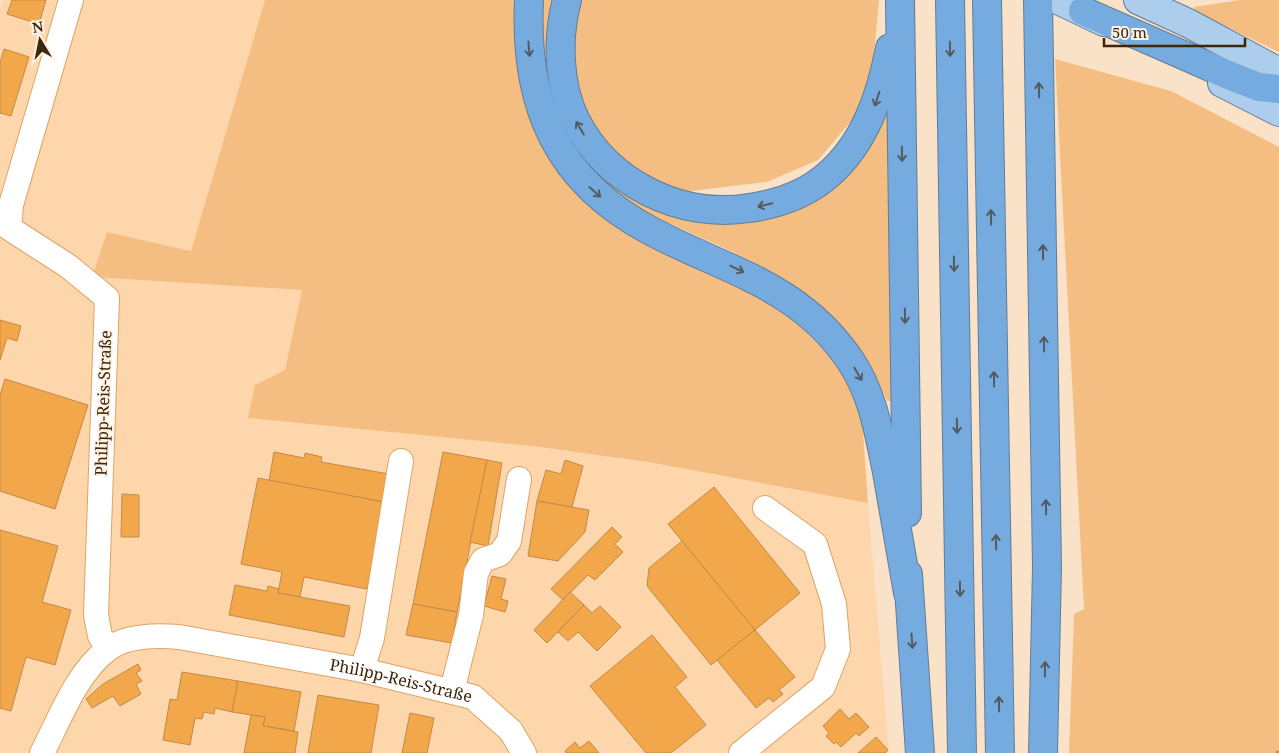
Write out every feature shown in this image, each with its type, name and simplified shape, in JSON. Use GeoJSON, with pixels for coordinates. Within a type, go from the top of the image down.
{"type":"FeatureCollection","features":[{"type":"Feature","properties":{"kind":"highway"},"geometry":{"type":"LineString","coordinates":[[529,0],[528,45],[536,94],[554,142],[584,182],[615,210],[651,231],[743,272],[789,299],[829,333],[850,360],[868,393],[878,427],[908,593]]}},
{"type":"Feature","properties":{"kind":"highway"},"geometry":{"type":"LineString","coordinates":[[567,0],[561,41],[566,95],[575,118],[588,140],[605,160],[627,179],[645,191],[687,207],[714,211],[744,209],[787,200],[811,188],[834,169],[859,139],[873,111],[885,76],[900,0]]}},
{"type":"Feature","properties":{"kind":"highway"},"geometry":{"type":"LineString","coordinates":[[900,0],[908,593],[920,753]]}},
{"type":"Feature","properties":{"kind":"highway"},"geometry":{"type":"LineString","coordinates":[[950,0],[962,753]]}},
{"type":"Feature","properties":{"kind":"highway"},"geometry":{"type":"LineString","coordinates":[[987,0],[1000,753]]}},
{"type":"Feature","properties":{"kind":"highway"},"geometry":{"type":"LineString","coordinates":[[1038,0],[1046,567],[1043,753]]}},
{"type":"Feature","properties":{"kind":"highway"},"geometry":{"type":"LineString","coordinates":[[1071,6],[1233,77],[1259,87],[1279,89]]}},
{"type":"Feature","properties":{"kind":"main road"},"geometry":{"type":"LineString","coordinates":[[1138,0],[1279,72]]}},
{"type":"Feature","properties":{"kind":"main road"},"geometry":{"type":"LineString","coordinates":[[1071,6],[1279,112]]}},
{"type":"Feature","properties":{"kind":"street","name":"Philipp-Reis-Straße"},"geometry":{"type":"LineString","coordinates":[[71,0],[11,205],[9,228],[68,266],[107,298],[96,614],[100,636],[108,649]]}},
{"type":"Feature","properties":{"kind":"street"},"geometry":{"type":"LineString","coordinates":[[362,670],[372,638],[401,461]]}},
{"type":"Feature","properties":{"kind":"street"},"geometry":{"type":"LineString","coordinates":[[452,691],[471,615],[476,573],[483,560],[500,554],[509,541],[519,479]]}},
{"type":"Feature","properties":{"kind":"street"},"geometry":{"type":"LineString","coordinates":[[740,753],[823,687],[838,650],[834,604],[815,544],[764,508]]}},
{"type":"Feature","properties":{"kind":"street","name":"Philipp-Reis-Straße"},"geometry":{"type":"LineString","coordinates":[[42,753],[78,683],[108,649],[139,638],[156,635],[179,637],[362,670],[473,697],[511,731],[524,753]]}},
{"type":"Feature","properties":{"kind":"shaded area"},"geometry":{"type":"Polygon","coordinates":[[[3,0],[265,0],[191,251],[107,232],[92,277],[302,290],[285,370],[255,385],[532,446],[648,462],[868,503],[889,753],[0,753],[0,9],[3,0]]]}},
{"type":"Feature","properties":{"kind":"shaded area"},"geometry":{"type":"Polygon","coordinates":[[[265,0],[879,0],[873,65],[858,113],[818,160],[767,182],[691,191],[678,211],[776,211],[887,103],[892,401],[887,401],[868,364],[846,334],[824,310],[799,289],[741,256],[671,224],[659,242],[730,276],[792,318],[833,360],[861,405],[868,503],[648,462],[532,446],[248,418],[255,385],[285,370],[302,290],[92,277],[107,232],[191,251],[265,0]]]}},
{"type":"Feature","properties":{"kind":"shaded area"},"geometry":{"type":"Polygon","coordinates":[[[1240,0],[1279,0],[1279,52],[1196,12],[1194,7],[1240,0]]]}},
{"type":"Feature","properties":{"kind":"shaded area"},"geometry":{"type":"Polygon","coordinates":[[[1055,59],[1171,91],[1279,147],[1279,753],[1069,753],[1074,614],[1084,609],[1055,59]]]}},
{"type":"Feature","properties":{"kind":"building"},"geometry":{"type":"Polygon","coordinates":[[[12,0],[46,0],[39,24],[7,14],[12,0]]]}},
{"type":"Feature","properties":{"kind":"building"},"geometry":{"type":"Polygon","coordinates":[[[4,49],[29,57],[11,116],[0,113],[0,63],[4,49]]]}},
{"type":"Feature","properties":{"kind":"building"},"geometry":{"type":"Polygon","coordinates":[[[0,320],[21,326],[17,341],[7,338],[0,360],[0,320]]]}},
{"type":"Feature","properties":{"kind":"building"},"geometry":{"type":"Polygon","coordinates":[[[5,379],[88,405],[55,509],[0,491],[0,395],[5,379]]]}},
{"type":"Feature","properties":{"kind":"building"},"geometry":{"type":"Polygon","coordinates":[[[274,452],[304,458],[305,453],[322,457],[321,462],[389,474],[384,502],[269,481],[274,452]]]}},
{"type":"Feature","properties":{"kind":"building"},"geometry":{"type":"Polygon","coordinates":[[[443,452],[487,460],[457,612],[413,604],[443,452]]]}},
{"type":"Feature","properties":{"kind":"building"},"geometry":{"type":"Polygon","coordinates":[[[487,460],[502,463],[488,546],[470,542],[487,460]]]}},
{"type":"Feature","properties":{"kind":"building"},"geometry":{"type":"Polygon","coordinates":[[[565,460],[583,466],[572,507],[537,501],[546,470],[561,474],[565,460]]]}},
{"type":"Feature","properties":{"kind":"building"},"geometry":{"type":"Polygon","coordinates":[[[258,478],[384,502],[367,589],[304,577],[300,597],[278,593],[282,572],[241,564],[258,478]]]}},
{"type":"Feature","properties":{"kind":"building"},"geometry":{"type":"Polygon","coordinates":[[[714,487],[800,593],[755,630],[668,524],[714,487]]]}},
{"type":"Feature","properties":{"kind":"building"},"geometry":{"type":"Polygon","coordinates":[[[122,494],[139,495],[139,537],[121,537],[122,494]]]}},
{"type":"Feature","properties":{"kind":"building"},"geometry":{"type":"Polygon","coordinates":[[[537,501],[589,510],[585,532],[558,561],[528,556],[537,501]]]}},
{"type":"Feature","properties":{"kind":"building"},"geometry":{"type":"Polygon","coordinates":[[[612,527],[622,537],[615,544],[623,552],[595,580],[588,575],[563,600],[551,589],[612,527]]]}},
{"type":"Feature","properties":{"kind":"building"},"geometry":{"type":"Polygon","coordinates":[[[0,530],[58,546],[42,602],[71,610],[55,665],[26,657],[11,711],[0,708],[0,530]]]}},
{"type":"Feature","properties":{"kind":"building"},"geometry":{"type":"Polygon","coordinates":[[[682,541],[755,630],[711,665],[647,586],[649,568],[682,541]]]}},
{"type":"Feature","properties":{"kind":"building"},"geometry":{"type":"Polygon","coordinates":[[[492,576],[506,579],[501,599],[508,601],[505,612],[484,606],[492,576]]]}},
{"type":"Feature","properties":{"kind":"building"},"geometry":{"type":"Polygon","coordinates":[[[235,585],[267,591],[268,586],[279,589],[278,593],[350,606],[344,637],[229,615],[235,585]]]}},
{"type":"Feature","properties":{"kind":"building"},"geometry":{"type":"Polygon","coordinates":[[[570,592],[584,605],[547,643],[534,630],[570,592]]]}},
{"type":"Feature","properties":{"kind":"building"},"geometry":{"type":"Polygon","coordinates":[[[413,604],[457,612],[452,643],[406,635],[413,604]]]}},
{"type":"Feature","properties":{"kind":"building"},"geometry":{"type":"Polygon","coordinates":[[[584,605],[592,613],[600,606],[621,627],[597,651],[578,632],[568,641],[558,632],[584,605]]]}},
{"type":"Feature","properties":{"kind":"building"},"geometry":{"type":"Polygon","coordinates":[[[755,630],[795,677],[779,690],[783,694],[773,702],[769,698],[756,708],[717,660],[755,630]]]}},
{"type":"Feature","properties":{"kind":"building"},"geometry":{"type":"Polygon","coordinates":[[[652,635],[687,677],[675,687],[706,725],[671,753],[646,753],[590,686],[652,635]]]}},
{"type":"Feature","properties":{"kind":"building"},"geometry":{"type":"Polygon","coordinates":[[[138,664],[141,670],[136,673],[142,681],[136,684],[141,694],[120,706],[113,696],[92,708],[86,699],[103,684],[138,664]]]}},
{"type":"Feature","properties":{"kind":"building"},"geometry":{"type":"Polygon","coordinates":[[[182,672],[238,681],[232,712],[215,708],[214,714],[204,712],[202,719],[195,718],[190,745],[163,740],[170,699],[177,700],[182,672]]]}},
{"type":"Feature","properties":{"kind":"building"},"geometry":{"type":"Polygon","coordinates":[[[238,681],[301,692],[294,731],[263,726],[265,717],[232,712],[238,681]]]}},
{"type":"Feature","properties":{"kind":"building"},"geometry":{"type":"Polygon","coordinates":[[[318,695],[379,705],[371,753],[308,753],[318,695]]]}},
{"type":"Feature","properties":{"kind":"building"},"geometry":{"type":"Polygon","coordinates":[[[840,709],[849,719],[856,713],[869,727],[859,736],[856,733],[841,747],[836,742],[834,744],[826,736],[829,733],[823,726],[840,709]]]}},
{"type":"Feature","properties":{"kind":"building"},"geometry":{"type":"Polygon","coordinates":[[[410,713],[434,718],[427,753],[402,753],[410,713]]]}},
{"type":"Feature","properties":{"kind":"building"},"geometry":{"type":"Polygon","coordinates":[[[251,715],[265,717],[263,726],[298,732],[295,753],[244,753],[251,715]]]}},
{"type":"Feature","properties":{"kind":"building"},"geometry":{"type":"Polygon","coordinates":[[[876,737],[888,750],[885,753],[858,753],[876,737]]]}},
{"type":"Feature","properties":{"kind":"building"},"geometry":{"type":"Polygon","coordinates":[[[589,741],[599,753],[566,753],[565,751],[575,742],[580,748],[589,741]]]}}]}
